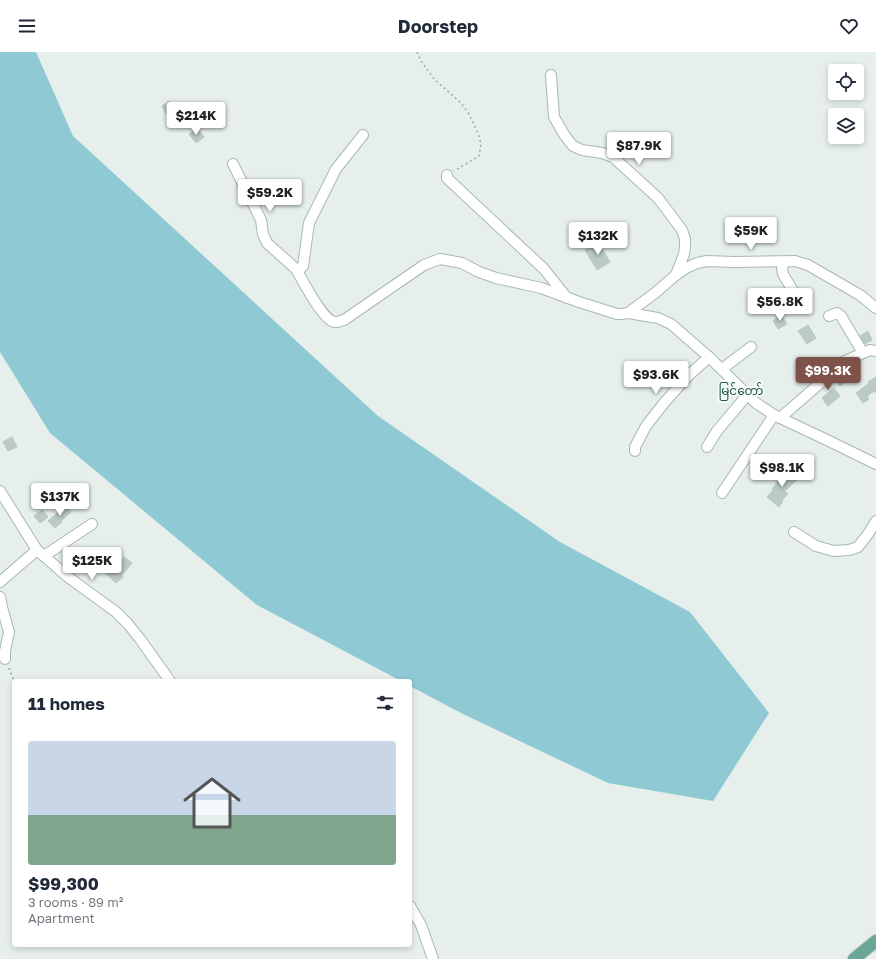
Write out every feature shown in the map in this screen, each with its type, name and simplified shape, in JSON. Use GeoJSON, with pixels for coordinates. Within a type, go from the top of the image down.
{"type":"FeatureCollection","features":[{"type":"Feature","properties":{"kind":"main road"},"geometry":{"type":"LineString","coordinates":[[854,959],[876,941]]}},
{"type":"Feature","properties":{"kind":"street"},"geometry":{"type":"LineString","coordinates":[[551,75],[554,117],[565,136],[573,146],[582,150],[602,153],[614,157],[658,198],[682,230],[685,239],[685,247],[676,275]]}},
{"type":"Feature","properties":{"kind":"street"},"geometry":{"type":"LineString","coordinates":[[296,269],[300,269],[303,266],[308,223],[336,169],[363,135]]}},
{"type":"Feature","properties":{"kind":"street"},"geometry":{"type":"LineString","coordinates":[[234,164],[261,220],[263,234],[267,243],[296,269],[318,306],[330,320],[335,322],[344,320],[424,265],[440,259],[462,262],[479,272],[496,278],[541,288],[617,314],[628,313],[658,318],[671,324],[722,369],[756,403],[777,417],[876,464]]}},
{"type":"Feature","properties":{"kind":"street"},"geometry":{"type":"LineString","coordinates":[[447,175],[449,180],[544,269],[567,298]]}},
{"type":"Feature","properties":{"kind":"street"},"geometry":{"type":"LineString","coordinates":[[628,313],[686,268],[697,263],[707,261],[795,261],[808,265],[860,294],[876,308]]}},
{"type":"Feature","properties":{"kind":"street"},"geometry":{"type":"LineString","coordinates":[[784,262],[782,268],[783,274],[803,308]]}},
{"type":"Feature","properties":{"kind":"street"},"geometry":{"type":"LineString","coordinates":[[829,316],[837,313],[841,316],[863,353]]}},
{"type":"Feature","properties":{"kind":"street"},"geometry":{"type":"LineString","coordinates":[[722,369],[751,347]]}},
{"type":"Feature","properties":{"kind":"street"},"geometry":{"type":"LineString","coordinates":[[722,493],[777,417],[818,385],[845,361],[870,350],[876,350]]}},
{"type":"Feature","properties":{"kind":"street"},"geometry":{"type":"LineString","coordinates":[[635,451],[635,447],[646,426],[664,403],[688,376],[709,357]]}},
{"type":"Feature","properties":{"kind":"street"},"geometry":{"type":"LineString","coordinates":[[707,447],[717,431],[748,394]]}},
{"type":"Feature","properties":{"kind":"street"},"geometry":{"type":"LineString","coordinates":[[0,491],[40,553],[68,577],[116,612],[140,639],[169,679]]}},
{"type":"Feature","properties":{"kind":"street"},"geometry":{"type":"LineString","coordinates":[[794,532],[816,546],[834,551],[849,550],[858,547],[876,521]]}},
{"type":"Feature","properties":{"kind":"street"},"geometry":{"type":"LineString","coordinates":[[0,582],[40,553],[92,524]]}},
{"type":"Feature","properties":{"kind":"street"},"geometry":{"type":"LineString","coordinates":[[0,597],[9,632],[5,650],[5,659]]}},
{"type":"Feature","properties":{"kind":"street"},"geometry":{"type":"LineString","coordinates":[[412,909],[421,925],[433,959]]}},
{"type":"Feature","properties":{"kind":"path"},"geometry":{"type":"LineString","coordinates":[[417,52],[421,61],[434,79],[470,114],[481,144],[479,156],[447,175]]}},
{"type":"Feature","properties":{"kind":"path"},"geometry":{"type":"LineString","coordinates":[[5,659],[13,679]]}},
{"type":"Feature","properties":{"kind":"water"},"geometry":{"type":"Polygon","coordinates":[[[0,52],[36,52],[73,136],[378,416],[560,542],[690,612],[769,713],[713,801],[608,783],[461,713],[412,687],[412,679],[397,679],[257,605],[50,433],[0,352],[0,52]]]}},
{"type":"Feature","properties":{"kind":"building"},"geometry":{"type":"Polygon","coordinates":[[[169,101],[175,110],[167,115],[162,106],[169,101]]]}},
{"type":"Feature","properties":{"kind":"building"},"geometry":{"type":"Polygon","coordinates":[[[197,128],[204,137],[196,143],[189,134],[197,128]]]}},
{"type":"Feature","properties":{"kind":"building"},"geometry":{"type":"Polygon","coordinates":[[[598,242],[610,262],[597,270],[585,250],[598,242]]]}},
{"type":"Feature","properties":{"kind":"building"},"geometry":{"type":"Polygon","coordinates":[[[781,315],[787,324],[778,329],[773,321],[781,315]]]}},
{"type":"Feature","properties":{"kind":"building"},"geometry":{"type":"Polygon","coordinates":[[[808,325],[816,338],[807,344],[798,331],[808,325]]]}},
{"type":"Feature","properties":{"kind":"building"},"geometry":{"type":"Polygon","coordinates":[[[868,331],[872,340],[865,344],[860,336],[868,331]]]}},
{"type":"Feature","properties":{"kind":"building"},"geometry":{"type":"Polygon","coordinates":[[[855,364],[859,369],[846,378],[848,380],[840,386],[834,378],[848,367],[855,364]]]}},
{"type":"Feature","properties":{"kind":"building"},"geometry":{"type":"Polygon","coordinates":[[[876,377],[876,393],[874,391],[867,396],[869,399],[863,403],[856,393],[876,377]]]}},
{"type":"Feature","properties":{"kind":"building"},"geometry":{"type":"Polygon","coordinates":[[[834,388],[840,396],[828,406],[822,398],[834,388]]]}},
{"type":"Feature","properties":{"kind":"building"},"geometry":{"type":"Polygon","coordinates":[[[12,437],[17,447],[8,451],[3,442],[12,437]]]}},
{"type":"Feature","properties":{"kind":"building"},"geometry":{"type":"Polygon","coordinates":[[[790,469],[799,478],[785,491],[788,494],[782,500],[783,501],[779,507],[767,497],[781,477],[790,469]]]}},
{"type":"Feature","properties":{"kind":"building"},"geometry":{"type":"Polygon","coordinates":[[[66,505],[71,512],[55,528],[48,521],[66,505]]]}},
{"type":"Feature","properties":{"kind":"building"},"geometry":{"type":"Polygon","coordinates":[[[42,510],[48,517],[40,523],[34,516],[42,510]]]}},
{"type":"Feature","properties":{"kind":"building"},"geometry":{"type":"Polygon","coordinates":[[[110,553],[120,562],[124,557],[132,563],[122,575],[123,577],[116,583],[102,570],[107,563],[104,561],[110,553]]]}},
{"type":"Feature","properties":{"kind":"district","name":"မြင်တော်"},"geometry":{"type":"Point","coordinates":[741,391]}}]}
